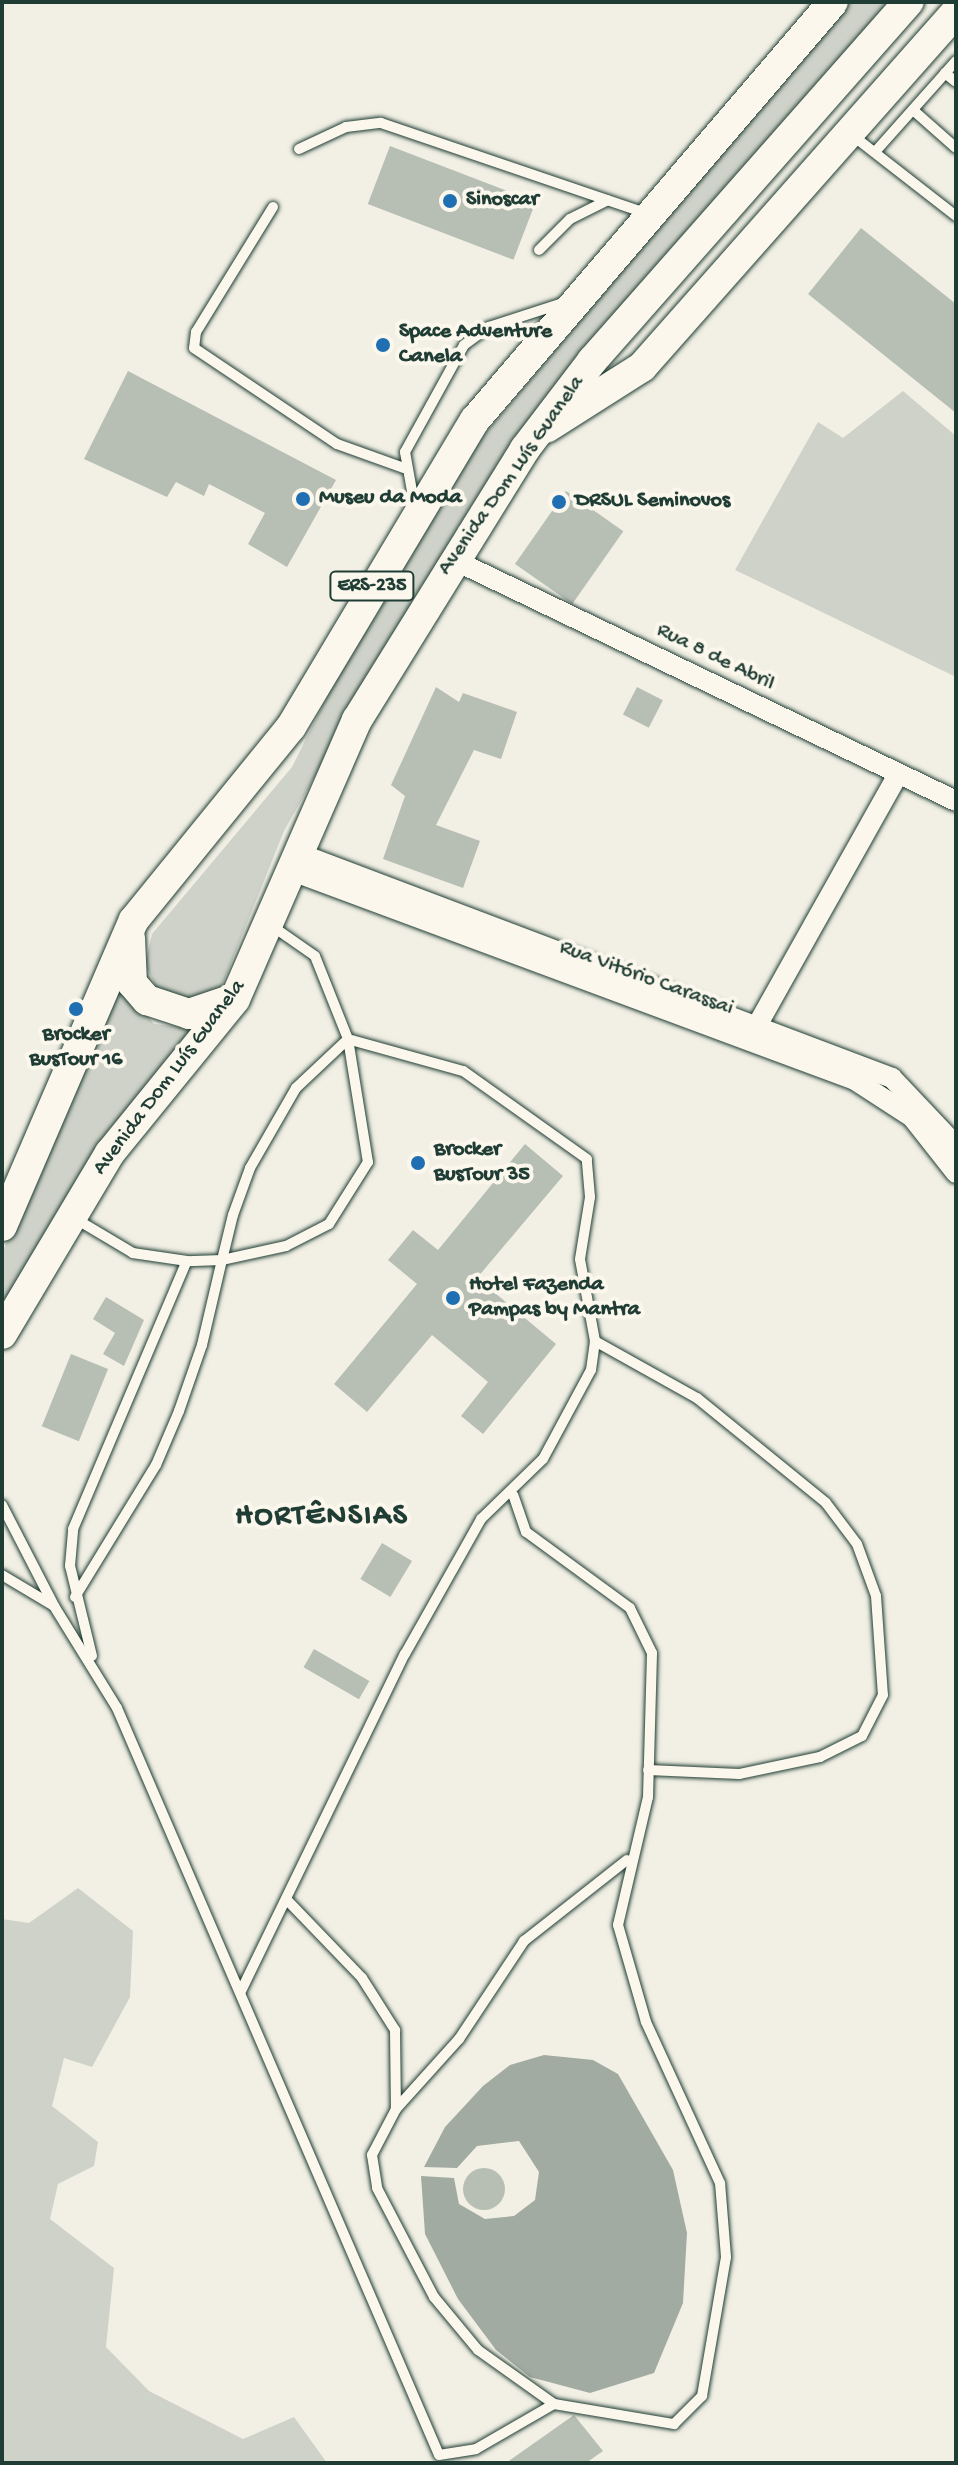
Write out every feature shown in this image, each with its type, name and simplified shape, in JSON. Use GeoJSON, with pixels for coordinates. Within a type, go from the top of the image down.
{"type":"FeatureCollection","features":[{"type":"Feature","properties":{"kind":"main road","name":"ERS-235"},"geometry":{"type":"LineString","coordinates":[[2,1226],[134,920],[291,727],[416,511],[475,420],[648,213],[833,2]]}},
{"type":"Feature","properties":{"kind":"main road","name":"Avenida Dom Luís Guanela"},"geometry":{"type":"LineString","coordinates":[[2,1334],[71,1216],[136,1118],[235,999],[271,925],[357,720],[452,559],[534,435],[778,146],[909,2]]}},
{"type":"Feature","properties":{"kind":"main road"},"geometry":{"type":"LineString","coordinates":[[534,435],[642,367],[956,12]]}},
{"type":"Feature","properties":{"kind":"main road"},"geometry":{"type":"LineString","coordinates":[[778,146],[850,134]]}},
{"type":"Feature","properties":{"kind":"main road"},"geometry":{"type":"LineString","coordinates":[[134,920],[126,962],[147,1000],[189,1014],[235,999]]}},
{"type":"Feature","properties":{"kind":"street","name":"Rua 8 de Abril"},"geometry":{"type":"LineString","coordinates":[[452,559],[956,801]]}},
{"type":"Feature","properties":{"kind":"street"},"geometry":{"type":"LineString","coordinates":[[751,1035],[898,775]]}},
{"type":"Feature","properties":{"kind":"street","name":"Rua Vitório Carassai"},"geometry":{"type":"LineString","coordinates":[[295,862],[751,1035],[879,1092],[912,1117],[956,1173]]}},
{"type":"Feature","properties":{"kind":"street","name":"Rua Vitório Carassai"},"geometry":{"type":"LineString","coordinates":[[751,1035],[892,1078],[956,1146]]}},
{"type":"Feature","properties":{"kind":"lane"},"geometry":{"type":"LineString","coordinates":[[875,152],[956,61]]}},
{"type":"Feature","properties":{"kind":"lane"},"geometry":{"type":"LineString","coordinates":[[945,73],[956,82]]}},
{"type":"Feature","properties":{"kind":"lane"},"geometry":{"type":"LineString","coordinates":[[913,110],[956,148]]}},
{"type":"Feature","properties":{"kind":"lane"},"geometry":{"type":"LineString","coordinates":[[299,149],[346,127],[381,123],[648,213]]}},
{"type":"Feature","properties":{"kind":"lane"},"geometry":{"type":"LineString","coordinates":[[850,134],[956,216]]}},
{"type":"Feature","properties":{"kind":"lane"},"geometry":{"type":"LineString","coordinates":[[539,250],[570,219],[608,200]]}},
{"type":"Feature","properties":{"kind":"lane"},"geometry":{"type":"LineString","coordinates":[[273,207],[196,332],[194,348],[337,444],[404,468]]}},
{"type":"Feature","properties":{"kind":"lane"},"geometry":{"type":"LineString","coordinates":[[416,511],[404,468],[416,420],[464,345],[489,327],[576,299]]}},
{"type":"Feature","properties":{"kind":"lane"},"geometry":{"type":"LineString","coordinates":[[71,1216],[133,1253],[187,1261],[222,1260],[318,1230],[354,1195],[368,1162],[368,1131],[348,1039],[315,956],[271,925]]}},
{"type":"Feature","properties":{"kind":"lane"},"geometry":{"type":"LineString","coordinates":[[75,1597],[156,1465],[202,1345],[245,1180],[273,1123],[322,1058],[348,1039]]}},
{"type":"Feature","properties":{"kind":"lane"},"geometry":{"type":"LineString","coordinates":[[241,1991],[288,1901],[405,1654],[481,1519],[513,1495],[577,1402],[595,1341],[580,1259],[591,1186],[587,1159],[463,1071],[348,1039]]}},
{"type":"Feature","properties":{"kind":"lane"},"geometry":{"type":"LineString","coordinates":[[187,1261],[73,1529],[75,1597],[95,1665],[241,1991],[440,2459],[476,2449],[554,2404]]}},
{"type":"Feature","properties":{"kind":"lane"},"geometry":{"type":"LineString","coordinates":[[595,1341],[697,1398],[826,1503],[857,1544],[876,1596],[883,1695],[862,1736],[820,1757],[739,1774],[648,1770]]}},
{"type":"Feature","properties":{"kind":"lane"},"geometry":{"type":"LineString","coordinates":[[513,1495],[526,1532],[630,1608],[646,1632],[652,1653],[648,1770],[642,1826],[627,1860],[618,1925],[628,1976],[720,2183],[726,2257],[702,2396],[688,2416],[650,2424],[554,2404],[478,2350],[434,2297],[377,2188],[372,2155],[396,2109],[459,2039],[524,1941],[627,1860]]}},
{"type":"Feature","properties":{"kind":"lane"},"geometry":{"type":"LineString","coordinates":[[2,1505],[54,1606],[95,1665]]}},
{"type":"Feature","properties":{"kind":"lane"},"geometry":{"type":"LineString","coordinates":[[2,1575],[54,1606]]}},
{"type":"Feature","properties":{"kind":"lane"},"geometry":{"type":"LineString","coordinates":[[288,1901],[383,2006],[395,2030],[396,2109]]}},
{"type":"Feature","properties":{"kind":"shaded area"},"geometry":{"type":"Polygon","coordinates":[[[848,2],[890,2],[399,627],[284,831],[221,988],[196,1001],[157,988],[145,965],[152,934],[292,767],[364,623],[480,440],[848,2]]]}},
{"type":"Feature","properties":{"kind":"shaded area"},"geometry":{"type":"Polygon","coordinates":[[[903,391],[956,436],[956,677],[735,570],[818,422],[843,438],[903,391]]]}},
{"type":"Feature","properties":{"kind":"shaded area"},"geometry":{"type":"Polygon","coordinates":[[[121,984],[154,1024],[199,1029],[99,1143],[2,1311],[2,1253],[121,984]]]}},
{"type":"Feature","properties":{"kind":"shaded area"},"geometry":{"type":"Polygon","coordinates":[[[78,1888],[133,1931],[130,1997],[92,2067],[64,2058],[52,2106],[98,2142],[94,2166],[58,2184],[50,2219],[114,2268],[106,2347],[149,2391],[243,2439],[294,2417],[327,2463],[2,2463],[2,1919],[29,1923],[78,1888]]]}},
{"type":"Feature","properties":{"kind":"shaded area"},"geometry":{"type":"Polygon","coordinates":[[[544,2055],[593,2060],[618,2074],[673,2170],[687,2233],[683,2303],[654,2373],[590,2393],[530,2377],[496,2350],[458,2299],[425,2234],[421,2176],[454,2178],[459,2204],[485,2219],[514,2216],[535,2200],[539,2172],[519,2141],[477,2146],[457,2168],[424,2167],[445,2127],[483,2086],[510,2065],[544,2055]]]}},
{"type":"Feature","properties":{"kind":"building"},"geometry":{"type":"Polygon","coordinates":[[[390,146],[536,202],[513,260],[368,204],[390,146]]]}},
{"type":"Feature","properties":{"kind":"building"},"geometry":{"type":"Polygon","coordinates":[[[861,228],[956,304],[956,413],[808,294],[861,228]]]}},
{"type":"Feature","properties":{"kind":"building"},"geometry":{"type":"Polygon","coordinates":[[[128,371],[336,480],[287,567],[248,544],[265,513],[209,484],[204,496],[176,482],[167,497],[84,459],[128,371]]]}},
{"type":"Feature","properties":{"kind":"building"},"geometry":{"type":"Polygon","coordinates":[[[566,491],[623,531],[572,604],[515,564],[566,491]]]}},
{"type":"Feature","properties":{"kind":"building"},"geometry":{"type":"Polygon","coordinates":[[[436,687],[459,702],[463,693],[517,712],[501,759],[474,750],[436,825],[480,841],[463,888],[383,859],[405,796],[391,785],[436,687]]]}},
{"type":"Feature","properties":{"kind":"building"},"geometry":{"type":"Polygon","coordinates":[[[637,687],[663,700],[649,728],[623,715],[637,687]]]}},
{"type":"Feature","properties":{"kind":"building","name":"Hotel Fazenda Pampas by Mantra"},"geometry":{"type":"Polygon","coordinates":[[[525,1144],[563,1176],[477,1278],[556,1344],[483,1434],[461,1416],[488,1382],[432,1335],[367,1412],[334,1384],[417,1284],[388,1260],[413,1230],[438,1250],[525,1144]]]}},
{"type":"Feature","properties":{"kind":"building"},"geometry":{"type":"Polygon","coordinates":[[[106,1297],[144,1320],[124,1366],[103,1354],[115,1333],[93,1319],[106,1297]]]}},
{"type":"Feature","properties":{"kind":"building"},"geometry":{"type":"Polygon","coordinates":[[[71,1354],[108,1369],[79,1441],[42,1426],[71,1354]]]}},
{"type":"Feature","properties":{"kind":"building"},"geometry":{"type":"Polygon","coordinates":[[[382,1543],[412,1561],[390,1597],[360,1579],[382,1543]]]}},
{"type":"Feature","properties":{"kind":"building"},"geometry":{"type":"Polygon","coordinates":[[[314,1649],[369,1681],[359,1699],[304,1667],[314,1649]]]}},
{"type":"Feature","properties":{"kind":"building"},"geometry":{"type":"Polygon","coordinates":[[[484,2168],[499,2174],[505,2189],[499,2204],[484,2210],[469,2204],[463,2189],[469,2174],[484,2168]]]}},
{"type":"Feature","properties":{"kind":"building"},"geometry":{"type":"Polygon","coordinates":[[[574,2415],[603,2451],[586,2463],[506,2463],[574,2415]]]}},
{"type":"Feature","properties":{"kind":"place","name":"Sinoscar"},"geometry":{"type":"Point","coordinates":[450,201]}},
{"type":"Feature","properties":{"kind":"place","name":"Space Adventure Canela"},"geometry":{"type":"Point","coordinates":[383,345]}},
{"type":"Feature","properties":{"kind":"place","name":"Museu da Moda"},"geometry":{"type":"Point","coordinates":[303,499]}},
{"type":"Feature","properties":{"kind":"place","name":"DRSUL Seminovos"},"geometry":{"type":"Point","coordinates":[559,502]}},
{"type":"Feature","properties":{"kind":"place","name":"Brocker BusTour 16"},"geometry":{"type":"Point","coordinates":[76,1009]}},
{"type":"Feature","properties":{"kind":"place","name":"Brocker BusTour 35"},"geometry":{"type":"Point","coordinates":[418,1163]}},
{"type":"Feature","properties":{"kind":"place","name":"Hotel Fazenda Pampas by Mantra"},"geometry":{"type":"Point","coordinates":[453,1298]}},
{"type":"Feature","properties":{"kind":"district","name":"HORTÊNSIAS"},"geometry":{"type":"Point","coordinates":[322,1518]}}]}
